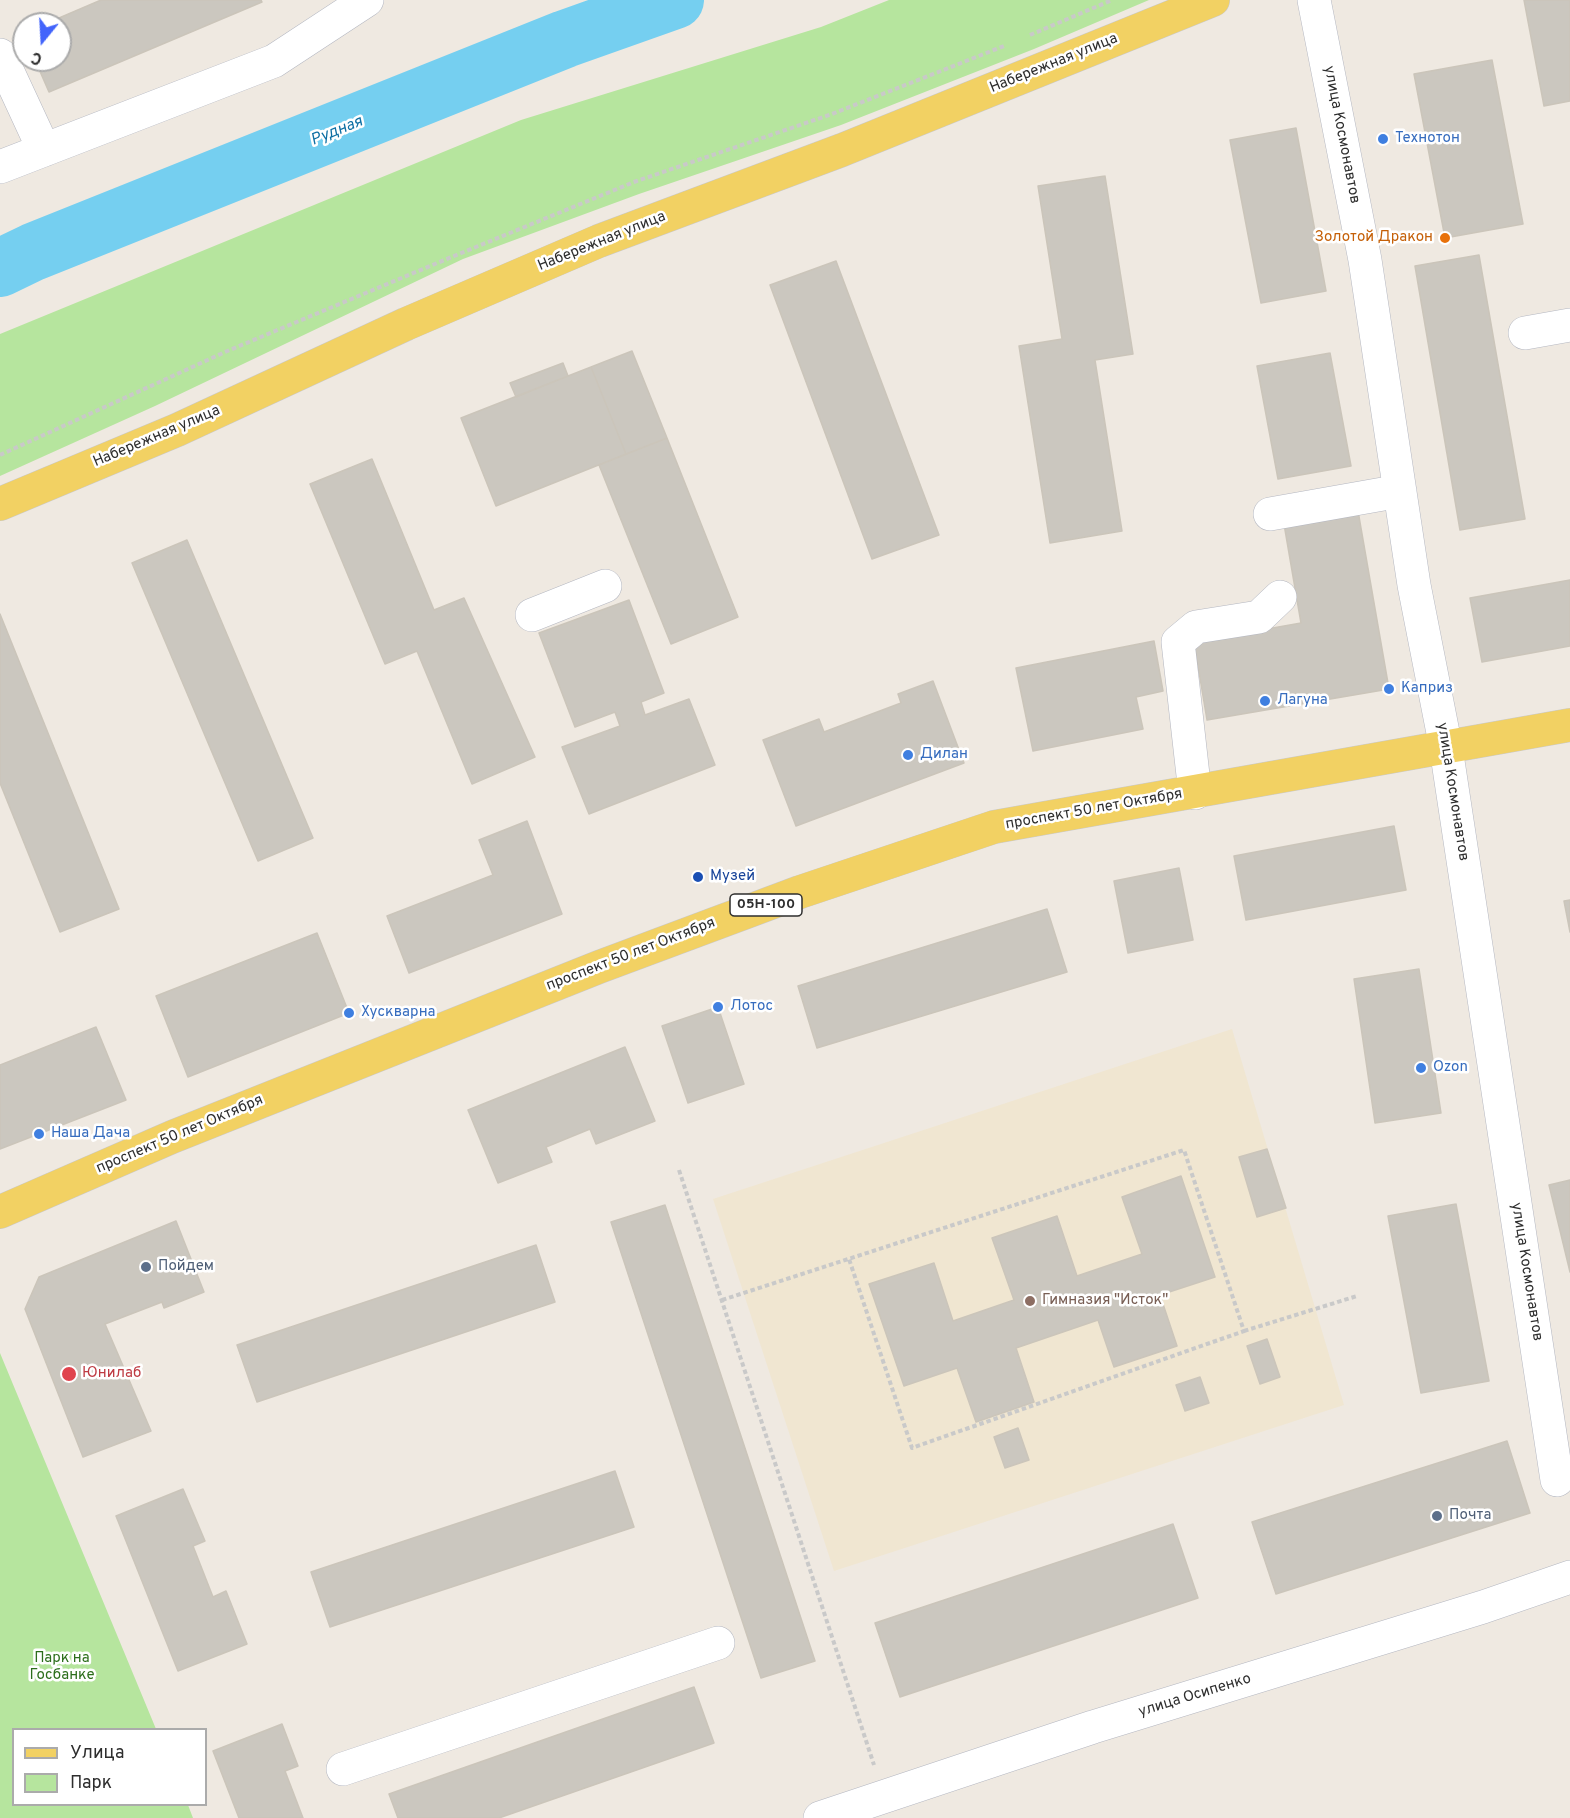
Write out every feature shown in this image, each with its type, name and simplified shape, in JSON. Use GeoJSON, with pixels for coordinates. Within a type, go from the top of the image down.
{"type":"FeatureCollection","features":[{"type":"Feature","properties":{"kind":"main road","name":"Набережная улица"},"geometry":{"type":"LineString","coordinates":[[0,504],[177,430],[406,324],[599,241],[842,150],[1213,0]]}},
{"type":"Feature","properties":{"kind":"main road","name":"проспект 50 лет Октября"},"geometry":{"type":"LineString","coordinates":[[0,1212],[216,1119],[599,967],[800,892],[993,827],[1570,725]]}},
{"type":"Feature","properties":{"kind":"street"},"geometry":{"type":"LineString","coordinates":[[0,167],[274,61],[367,0]]}},
{"type":"Feature","properties":{"kind":"street","name":"улица Космонавтов"},"geometry":{"type":"LineString","coordinates":[[1314,0],[1365,260],[1414,585],[1446,748],[1557,1480]]}},
{"type":"Feature","properties":{"kind":"street"},"geometry":{"type":"LineString","coordinates":[[0,55],[44,150]]}},
{"type":"Feature","properties":{"kind":"street"},"geometry":{"type":"LineString","coordinates":[[1525,333],[1570,325]]}},
{"type":"Feature","properties":{"kind":"street"},"geometry":{"type":"LineString","coordinates":[[1270,514],[1400,491]]}},
{"type":"Feature","properties":{"kind":"street"},"geometry":{"type":"LineString","coordinates":[[532,615],[605,586]]}},
{"type":"Feature","properties":{"kind":"street"},"geometry":{"type":"LineString","coordinates":[[1195,793],[1178,642],[1196,627],[1259,617],[1280,597]]}},
{"type":"Feature","properties":{"kind":"street","name":"улица Осипенко"},"geometry":{"type":"LineString","coordinates":[[820,1818],[1093,1727],[1483,1607],[1570,1577]]}},
{"type":"Feature","properties":{"kind":"street"},"geometry":{"type":"LineString","coordinates":[[343,1769],[718,1643]]}},
{"type":"Feature","properties":{"kind":"path"},"geometry":{"type":"LineString","coordinates":[[722,1300],[1184,1150],[1244,1331]]}},
{"type":"Feature","properties":{"kind":"path"},"geometry":{"type":"LineString","coordinates":[[679,1170],[885,1797]]}},
{"type":"Feature","properties":{"kind":"path"},"geometry":{"type":"LineString","coordinates":[[849,1259],[912,1448],[1244,1331],[1358,1296]]}},
{"type":"Feature","properties":{"kind":"shaded area","name":"Гимназия \"Исток\""},"geometry":{"type":"Polygon","coordinates":[[[1232,1029],[1344,1405],[834,1571],[713,1199],[1232,1029]]]}},
{"type":"Feature","properties":{"kind":"green space"},"geometry":{"type":"Polygon","coordinates":[[[889,0],[1149,0],[1034,49],[841,125],[639,194],[463,259],[155,406],[0,476],[0,334],[521,120],[821,27],[889,0]]]}},
{"type":"Feature","properties":{"kind":"green space","name":"Парк на Госбанке"},"geometry":{"type":"Polygon","coordinates":[[[0,1353],[156,1728],[12,1728],[12,1806],[188,1806],[193,1818],[0,1818],[0,1353]]]}},
{"type":"Feature","properties":{"kind":"building"},"geometry":{"type":"Polygon","coordinates":[[[101,0],[261,0],[262,2],[49,92],[40,72],[72,72],[72,12],[101,0]]]}},
{"type":"Feature","properties":{"kind":"building"},"geometry":{"type":"Polygon","coordinates":[[[1524,0],[1570,0],[1570,101],[1544,106],[1524,0]]]}},
{"type":"Feature","properties":{"kind":"building"},"geometry":{"type":"Polygon","coordinates":[[[1492,60],[1523,224],[1445,238],[1414,74],[1492,60]]]}},
{"type":"Feature","properties":{"kind":"building"},"geometry":{"type":"Polygon","coordinates":[[[1296,128],[1326,291],[1261,303],[1230,140],[1296,128]]]}},
{"type":"Feature","properties":{"kind":"building"},"geometry":{"type":"Polygon","coordinates":[[[1105,176],[1133,354],[1095,360],[1122,531],[1050,543],[1019,346],[1062,339],[1038,186],[1105,176]]]}},
{"type":"Feature","properties":{"kind":"building"},"geometry":{"type":"Polygon","coordinates":[[[1479,255],[1525,519],[1460,530],[1415,266],[1479,255]]]}},
{"type":"Feature","properties":{"kind":"building"},"geometry":{"type":"Polygon","coordinates":[[[836,261],[939,535],[872,559],[770,285],[836,261]]]}},
{"type":"Feature","properties":{"kind":"building"},"geometry":{"type":"Polygon","coordinates":[[[632,351],[667,438],[626,454],[591,367],[632,351]]]}},
{"type":"Feature","properties":{"kind":"building"},"geometry":{"type":"Polygon","coordinates":[[[1330,353],[1351,466],[1278,479],[1257,366],[1330,353]]]}},
{"type":"Feature","properties":{"kind":"building"},"geometry":{"type":"Polygon","coordinates":[[[563,363],[568,376],[516,397],[510,383],[563,363]]]}},
{"type":"Feature","properties":{"kind":"building"},"geometry":{"type":"Polygon","coordinates":[[[591,367],[626,454],[496,506],[461,418],[591,367]]]}},
{"type":"Feature","properties":{"kind":"building"},"geometry":{"type":"Polygon","coordinates":[[[667,438],[738,617],[671,644],[599,465],[667,438]]]}},
{"type":"Feature","properties":{"kind":"building"},"geometry":{"type":"Polygon","coordinates":[[[372,459],[434,610],[464,598],[535,757],[472,784],[417,651],[385,664],[310,484],[372,459]]]}},
{"type":"Feature","properties":{"kind":"building"},"geometry":{"type":"Polygon","coordinates":[[[1358,511],[1389,689],[1207,720],[1194,642],[1301,623],[1284,524],[1358,511]]]}},
{"type":"Feature","properties":{"kind":"building"},"geometry":{"type":"Polygon","coordinates":[[[187,540],[313,838],[258,861],[132,563],[187,540]]]}},
{"type":"Feature","properties":{"kind":"building"},"geometry":{"type":"Polygon","coordinates":[[[1570,580],[1570,646],[1482,662],[1470,598],[1570,580]]]}},
{"type":"Feature","properties":{"kind":"building"},"geometry":{"type":"Polygon","coordinates":[[[629,600],[664,693],[641,702],[645,715],[689,699],[715,765],[589,814],[562,747],[620,726],[615,712],[575,727],[539,633],[629,600]]]}},
{"type":"Feature","properties":{"kind":"building"},"geometry":{"type":"Polygon","coordinates":[[[0,614],[119,909],[60,932],[0,783],[0,614]]]}},
{"type":"Feature","properties":{"kind":"building"},"geometry":{"type":"Polygon","coordinates":[[[1154,641],[1163,691],[1136,697],[1143,729],[1033,751],[1016,668],[1154,641]]]}},
{"type":"Feature","properties":{"kind":"building"},"geometry":{"type":"Polygon","coordinates":[[[933,681],[964,763],[796,826],[763,740],[819,719],[824,732],[901,703],[898,694],[933,681]]]}},
{"type":"Feature","properties":{"kind":"building"},"geometry":{"type":"Polygon","coordinates":[[[527,821],[562,914],[409,973],[387,916],[493,875],[479,840],[527,821]]]}},
{"type":"Feature","properties":{"kind":"building"},"geometry":{"type":"Polygon","coordinates":[[[1394,826],[1406,890],[1246,920],[1234,856],[1394,826]]]}},
{"type":"Feature","properties":{"kind":"building"},"geometry":{"type":"Polygon","coordinates":[[[1179,868],[1193,940],[1128,953],[1114,881],[1179,868]]]}},
{"type":"Feature","properties":{"kind":"building"},"geometry":{"type":"Polygon","coordinates":[[[1570,900],[1570,932],[1564,901],[1570,900]]]}},
{"type":"Feature","properties":{"kind":"building"},"geometry":{"type":"Polygon","coordinates":[[[1047,909],[1067,972],[817,1048],[798,986],[1047,909]]]}},
{"type":"Feature","properties":{"kind":"building"},"geometry":{"type":"Polygon","coordinates":[[[317,933],[349,1013],[188,1077],[156,996],[317,933]]]}},
{"type":"Feature","properties":{"kind":"building"},"geometry":{"type":"Polygon","coordinates":[[[1419,969],[1441,1113],[1375,1123],[1354,979],[1419,969]]]}},
{"type":"Feature","properties":{"kind":"building"},"geometry":{"type":"Polygon","coordinates":[[[718,1007],[744,1084],[688,1103],[662,1026],[718,1007]]]}},
{"type":"Feature","properties":{"kind":"building"},"geometry":{"type":"Polygon","coordinates":[[[96,1027],[126,1100],[0,1149],[0,1065],[96,1027]]]}},
{"type":"Feature","properties":{"kind":"building"},"geometry":{"type":"Polygon","coordinates":[[[625,1047],[655,1121],[596,1144],[590,1129],[546,1147],[552,1162],[498,1183],[468,1110],[625,1047]]]}},
{"type":"Feature","properties":{"kind":"building"},"geometry":{"type":"Polygon","coordinates":[[[1267,1149],[1286,1208],[1257,1217],[1239,1157],[1267,1149]]]}},
{"type":"Feature","properties":{"kind":"building"},"geometry":{"type":"Polygon","coordinates":[[[1181,1176],[1215,1277],[1160,1295],[1177,1346],[1114,1367],[1098,1320],[1016,1348],[1034,1402],[976,1422],[957,1368],[904,1386],[869,1284],[934,1263],[953,1321],[1014,1300],[992,1238],[1057,1216],[1077,1276],[1142,1254],[1122,1197],[1181,1176]]]}},
{"type":"Feature","properties":{"kind":"building"},"geometry":{"type":"Polygon","coordinates":[[[1570,1180],[1570,1272],[1549,1185],[1570,1180]]]}},
{"type":"Feature","properties":{"kind":"building"},"geometry":{"type":"Polygon","coordinates":[[[1456,1204],[1489,1381],[1421,1393],[1388,1216],[1456,1204]]]}},
{"type":"Feature","properties":{"kind":"building"},"geometry":{"type":"Polygon","coordinates":[[[665,1205],[815,1661],[761,1678],[611,1222],[665,1205]]]}},
{"type":"Feature","properties":{"kind":"building"},"geometry":{"type":"Polygon","coordinates":[[[176,1221],[204,1292],[164,1308],[162,1302],[105,1324],[151,1431],[83,1457],[25,1309],[39,1277],[176,1221]]]}},
{"type":"Feature","properties":{"kind":"building"},"geometry":{"type":"Polygon","coordinates":[[[536,1245],[555,1302],[257,1402],[237,1345],[536,1245]]]}},
{"type":"Feature","properties":{"kind":"building"},"geometry":{"type":"Polygon","coordinates":[[[1267,1339],[1280,1377],[1260,1384],[1247,1346],[1267,1339]]]}},
{"type":"Feature","properties":{"kind":"building"},"geometry":{"type":"Polygon","coordinates":[[[1200,1377],[1209,1403],[1185,1411],[1176,1385],[1200,1377]]]}},
{"type":"Feature","properties":{"kind":"building"},"geometry":{"type":"Polygon","coordinates":[[[1018,1428],[1029,1460],[1005,1468],[994,1437],[1018,1428]]]}},
{"type":"Feature","properties":{"kind":"building"},"geometry":{"type":"Polygon","coordinates":[[[1507,1441],[1530,1513],[1276,1594],[1252,1522],[1507,1441]]]}},
{"type":"Feature","properties":{"kind":"building"},"geometry":{"type":"Polygon","coordinates":[[[615,1471],[634,1527],[330,1627],[311,1572],[615,1471]]]}},
{"type":"Feature","properties":{"kind":"building"},"geometry":{"type":"Polygon","coordinates":[[[183,1489],[205,1541],[193,1546],[213,1597],[226,1591],[247,1644],[178,1671],[116,1516],[183,1489]]]}},
{"type":"Feature","properties":{"kind":"building"},"geometry":{"type":"Polygon","coordinates":[[[1173,1524],[1198,1598],[900,1697],[875,1623],[1173,1524]]]}},
{"type":"Feature","properties":{"kind":"building"},"geometry":{"type":"Polygon","coordinates":[[[694,1687],[714,1743],[499,1818],[398,1818],[389,1794],[694,1687]]]}},
{"type":"Feature","properties":{"kind":"building"},"geometry":{"type":"Polygon","coordinates":[[[282,1724],[298,1766],[285,1771],[303,1818],[239,1818],[213,1751],[282,1724]]]}},
{"type":"Feature","properties":{"kind":"waterway","name":"Рудная"},"geometry":{"type":"LineString","coordinates":[[0,268],[33,252],[565,39],[675,0]]}},
{"type":"Feature","properties":{"kind":"place","name":"Технотон"},"geometry":{"type":"Point","coordinates":[1383,139]}},
{"type":"Feature","properties":{"kind":"place","name":"Золотой Дракон"},"geometry":{"type":"Point","coordinates":[1445,238]}},
{"type":"Feature","properties":{"kind":"place","name":"Каприз"},"geometry":{"type":"Point","coordinates":[1389,689]}},
{"type":"Feature","properties":{"kind":"place","name":"Лагуна"},"geometry":{"type":"Point","coordinates":[1265,701]}},
{"type":"Feature","properties":{"kind":"place","name":"Дилан"},"geometry":{"type":"Point","coordinates":[908,755]}},
{"type":"Feature","properties":{"kind":"place","name":"Музей"},"geometry":{"type":"Point","coordinates":[698,877]}},
{"type":"Feature","properties":{"kind":"place","name":"Лотос"},"geometry":{"type":"Point","coordinates":[718,1007]}},
{"type":"Feature","properties":{"kind":"place","name":"Хускварна"},"geometry":{"type":"Point","coordinates":[349,1013]}},
{"type":"Feature","properties":{"kind":"place","name":"Ozon"},"geometry":{"type":"Point","coordinates":[1421,1068]}},
{"type":"Feature","properties":{"kind":"place","name":"Наша Дача"},"geometry":{"type":"Point","coordinates":[39,1134]}},
{"type":"Feature","properties":{"kind":"place","name":"Пойдем"},"geometry":{"type":"Point","coordinates":[146,1267]}},
{"type":"Feature","properties":{"kind":"place","name":"Гимназия \"Исток\""},"geometry":{"type":"Point","coordinates":[1030,1301]}},
{"type":"Feature","properties":{"kind":"place","name":"Юнилаб"},"geometry":{"type":"Point","coordinates":[69,1374]}},
{"type":"Feature","properties":{"kind":"place","name":"Почта"},"geometry":{"type":"Point","coordinates":[1437,1516]}}]}
